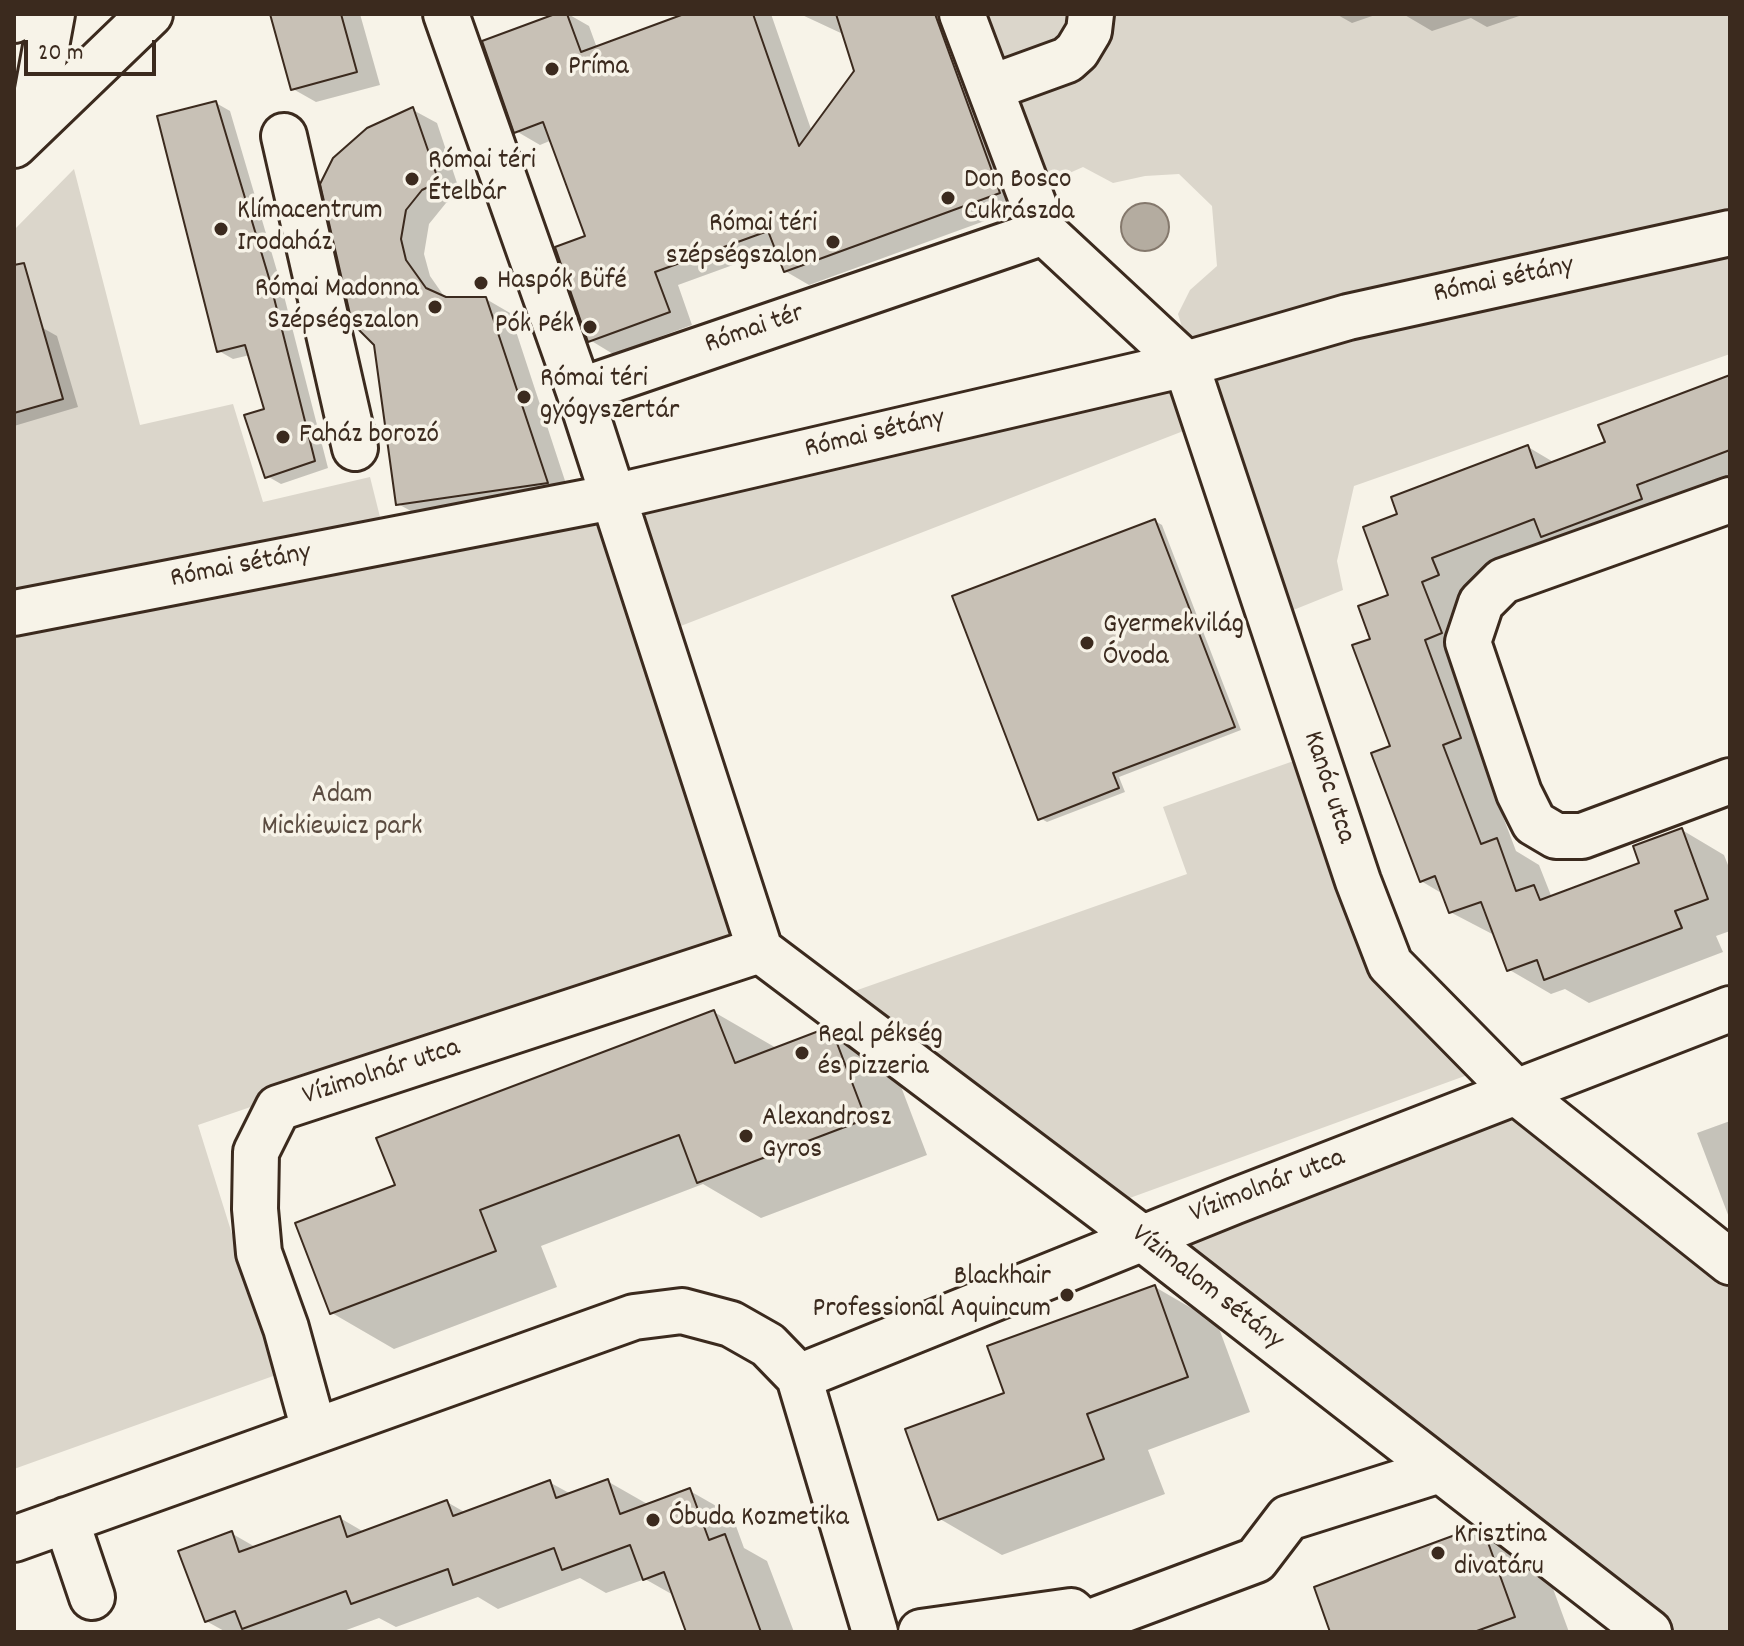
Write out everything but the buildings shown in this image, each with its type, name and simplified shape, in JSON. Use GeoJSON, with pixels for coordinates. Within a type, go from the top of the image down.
{"type":"FeatureCollection","features":[{"type":"Feature","properties":{"kind":"street"},"geometry":{"type":"LineString","coordinates":[[14,20],[21,14]]}},
{"type":"Feature","properties":{"kind":"street"},"geometry":{"type":"LineString","coordinates":[[23,137],[52,14]]}},
{"type":"Feature","properties":{"kind":"street"},"geometry":{"type":"LineString","coordinates":[[23,137],[150,14]]}},
{"type":"Feature","properties":{"kind":"street"},"geometry":{"type":"LineString","coordinates":[[446,14],[579,391],[760,950]]}},
{"type":"Feature","properties":{"kind":"street"},"geometry":{"type":"LineString","coordinates":[[962,14],[1044,232]]}},
{"type":"Feature","properties":{"kind":"street"},"geometry":{"type":"LineString","coordinates":[[990,88],[1067,60],[1077,51],[1089,31],[1091,14]]}},
{"type":"Feature","properties":{"kind":"street"},"geometry":{"type":"LineString","coordinates":[[284,136],[355,448]]}},
{"type":"Feature","properties":{"kind":"street","name":"Római tér"},"geometry":{"type":"LineString","coordinates":[[579,391],[1044,232]]}},
{"type":"Feature","properties":{"kind":"street","name":"Kanóc utca"},"geometry":{"type":"LineString","coordinates":[[1044,232],[1186,364],[1358,881],[1390,964],[1515,1091],[1730,1262]]}},
{"type":"Feature","properties":{"kind":"street","name":"Római sétány"},"geometry":{"type":"LineString","coordinates":[[14,613],[613,497],[1186,364],[1348,317],[1730,233]]}},
{"type":"Feature","properties":{"kind":"street"},"geometry":{"type":"LineString","coordinates":[[1730,500],[1503,581],[1481,603],[1468,642],[1519,793],[1534,823],[1556,836],[1582,836],[1730,781]]}},
{"type":"Feature","properties":{"kind":"street","name":"Vízimolnár utca"},"geometry":{"type":"LineString","coordinates":[[314,1430],[286,1328],[259,1253],[255,1209],[256,1152],[278,1108],[760,950]]}},
{"type":"Feature","properties":{"kind":"street","name":"Vízimalom sétány"},"geometry":{"type":"LineString","coordinates":[[760,950],[1142,1238],[1649,1632]]}},
{"type":"Feature","properties":{"kind":"street","name":"Vízimolnár utca"},"geometry":{"type":"LineString","coordinates":[[799,1377],[1142,1238],[1730,1009]]}},
{"type":"Feature","properties":{"kind":"street"},"geometry":{"type":"LineString","coordinates":[[14,1539],[634,1317],[682,1311],[731,1324],[768,1345],[799,1377],[875,1632]]}},
{"type":"Feature","properties":{"kind":"street"},"geometry":{"type":"LineString","coordinates":[[921,1632],[1071,1611],[1089,1628],[1256,1560],[1288,1518],[1440,1470]]}},
{"type":"Feature","properties":{"kind":"street"},"geometry":{"type":"LineString","coordinates":[[66,1520],[92,1597]]}},
{"type":"Feature","properties":{"kind":"green space"},"geometry":{"type":"Polygon","coordinates":[[[962,14],[1730,14],[1730,354],[1354,486],[1337,561],[1343,590],[1271,619],[1178,314],[1190,290],[1217,266],[1212,206],[1179,174],[1145,176],[1113,183],[1083,167],[1029,191],[962,14]]]}},
{"type":"Feature","properties":{"kind":"green space","name":"Adam Mickiewicz park"},"geometry":{"type":"Polygon","coordinates":[[[74,169],[140,425],[233,404],[263,502],[370,477],[381,521],[1166,377],[1186,430],[673,629],[773,937],[849,993],[1187,874],[1163,807],[1305,757],[1473,1073],[1116,1203],[739,940],[198,1125],[276,1375],[14,1469],[14,230],[74,169]]]}},
{"type":"Feature","properties":{"kind":"green space"},"geometry":{"type":"Polygon","coordinates":[[[1515,1091],[1730,1260],[1730,1632],[1655,1632],[1142,1238],[1515,1091]]]}},
{"type":"Feature","properties":{"kind":"shaded area"},"geometry":{"type":"Polygon","coordinates":[[[1145,203],[1162,210],[1169,227],[1162,244],[1145,251],[1128,244],[1121,227],[1128,210],[1145,203]]]}},
{"type":"Feature","properties":{"kind":"place","name":"Príma"},"geometry":{"type":"Point","coordinates":[552,69]}},
{"type":"Feature","properties":{"kind":"place","name":"Római téri Ételbár"},"geometry":{"type":"Point","coordinates":[412,179]}},
{"type":"Feature","properties":{"kind":"place","name":"Don Bosco Cukrászda"},"geometry":{"type":"Point","coordinates":[948,198]}},
{"type":"Feature","properties":{"kind":"place","name":"Klímacentrum Irodaház"},"geometry":{"type":"Point","coordinates":[221,229]}},
{"type":"Feature","properties":{"kind":"place","name":"Római téri szépségszalon"},"geometry":{"type":"Point","coordinates":[833,242]}},
{"type":"Feature","properties":{"kind":"place","name":"Haspók Büfé"},"geometry":{"type":"Point","coordinates":[481,283]}},
{"type":"Feature","properties":{"kind":"place","name":"Római Madonna Szépségszalon"},"geometry":{"type":"Point","coordinates":[435,307]}},
{"type":"Feature","properties":{"kind":"place","name":"Pók Pék"},"geometry":{"type":"Point","coordinates":[590,327]}},
{"type":"Feature","properties":{"kind":"place","name":"Római téri gyógyszertár"},"geometry":{"type":"Point","coordinates":[524,397]}},
{"type":"Feature","properties":{"kind":"place","name":"Faház borozó"},"geometry":{"type":"Point","coordinates":[283,437]}},
{"type":"Feature","properties":{"kind":"place","name":"Gyermekvilág Óvoda"},"geometry":{"type":"Point","coordinates":[1087,643]}},
{"type":"Feature","properties":{"kind":"place","name":"Real pékség és pizzeria"},"geometry":{"type":"Point","coordinates":[802,1053]}},
{"type":"Feature","properties":{"kind":"place","name":"Alexandrosz Gyros"},"geometry":{"type":"Point","coordinates":[746,1136]}},
{"type":"Feature","properties":{"kind":"place","name":"Blackhair Professional Aquincum"},"geometry":{"type":"Point","coordinates":[1067,1295]}},
{"type":"Feature","properties":{"kind":"place","name":"Óbuda Kozmetika"},"geometry":{"type":"Point","coordinates":[653,1520]}},
{"type":"Feature","properties":{"kind":"place","name":"Krisztina divatáru"},"geometry":{"type":"Point","coordinates":[1438,1553]}}]}
